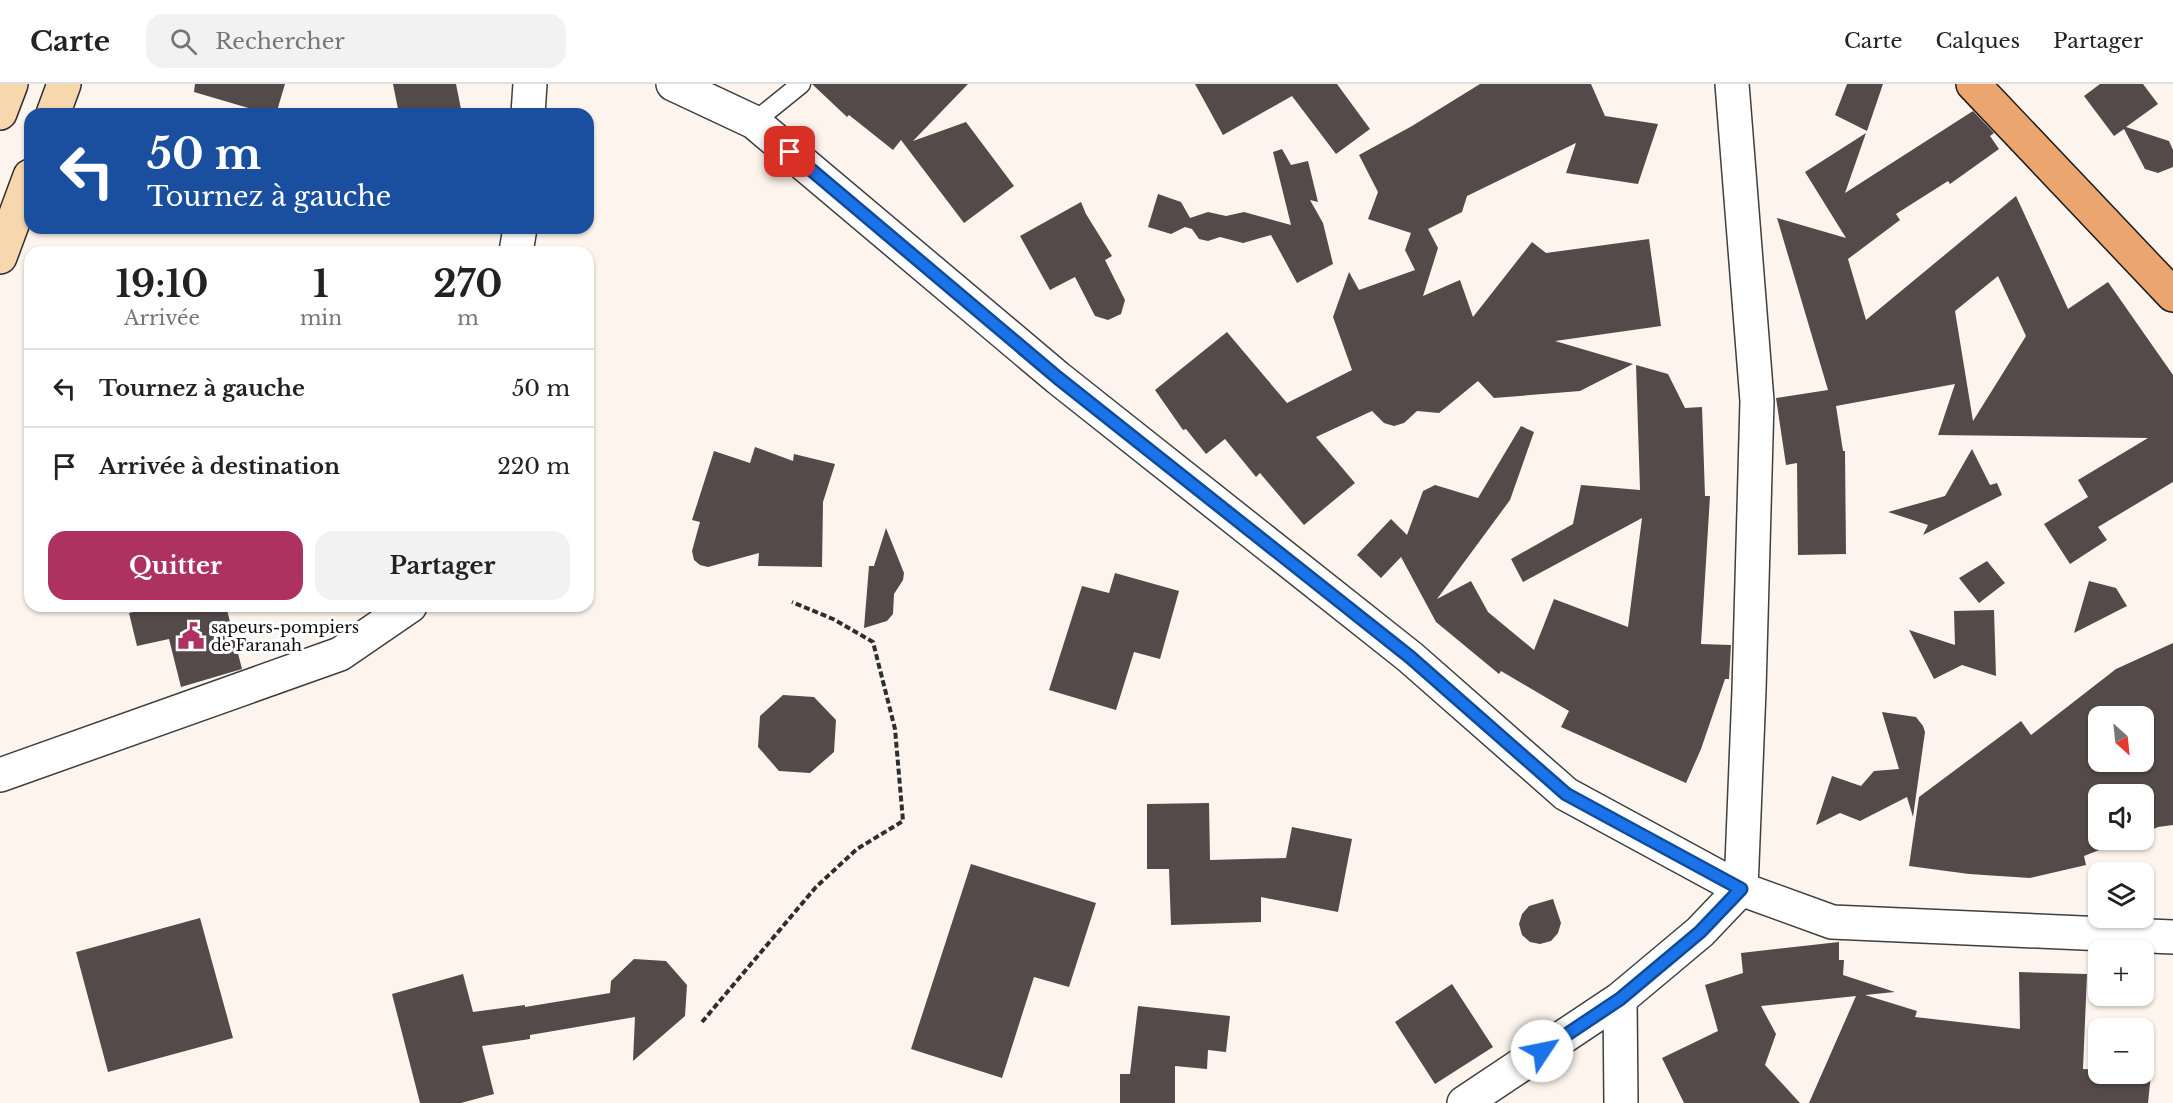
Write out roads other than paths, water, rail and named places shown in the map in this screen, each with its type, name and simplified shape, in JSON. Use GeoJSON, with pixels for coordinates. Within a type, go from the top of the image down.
{"type":"FeatureCollection","features":[{"type":"Feature","properties":{"kind":"main road"},"geometry":{"type":"LineString","coordinates":[[0,113],[11,84]]}},
{"type":"Feature","properties":{"kind":"main road"},"geometry":{"type":"LineString","coordinates":[[55,108],[64,84]]}},
{"type":"Feature","properties":{"kind":"main road"},"geometry":{"type":"LineString","coordinates":[[1973,84],[2173,295]]}},
{"type":"Feature","properties":{"kind":"main road"},"geometry":{"type":"LineString","coordinates":[[0,257],[24,192]]}},
{"type":"Feature","properties":{"kind":"street"},"geometry":{"type":"LineString","coordinates":[[528,108],[530,84]]}},
{"type":"Feature","properties":{"kind":"street"},"geometry":{"type":"LineString","coordinates":[[673,84],[754,122],[1058,378],[1410,657],[1566,794],[1741,889],[1832,922],[2173,937]]}},
{"type":"Feature","properties":{"kind":"street"},"geometry":{"type":"LineString","coordinates":[[1464,1103],[1620,999],[1700,932],[1741,889],[1757,401],[1732,84]]}},
{"type":"Feature","properties":{"kind":"street"},"geometry":{"type":"LineString","coordinates":[[0,775],[340,654],[401,612]]}},
{"type":"Feature","properties":{"kind":"street"},"geometry":{"type":"LineString","coordinates":[[1620,999],[1621,1103]]}},
{"type":"Feature","properties":{"kind":"lane"},"geometry":{"type":"LineString","coordinates":[[754,122],[801,84]]}},
{"type":"Feature","properties":{"kind":"place","name":"sapeurs-pompiers de Faranah"},"geometry":{"type":"Point","coordinates":[191,636]}}]}
